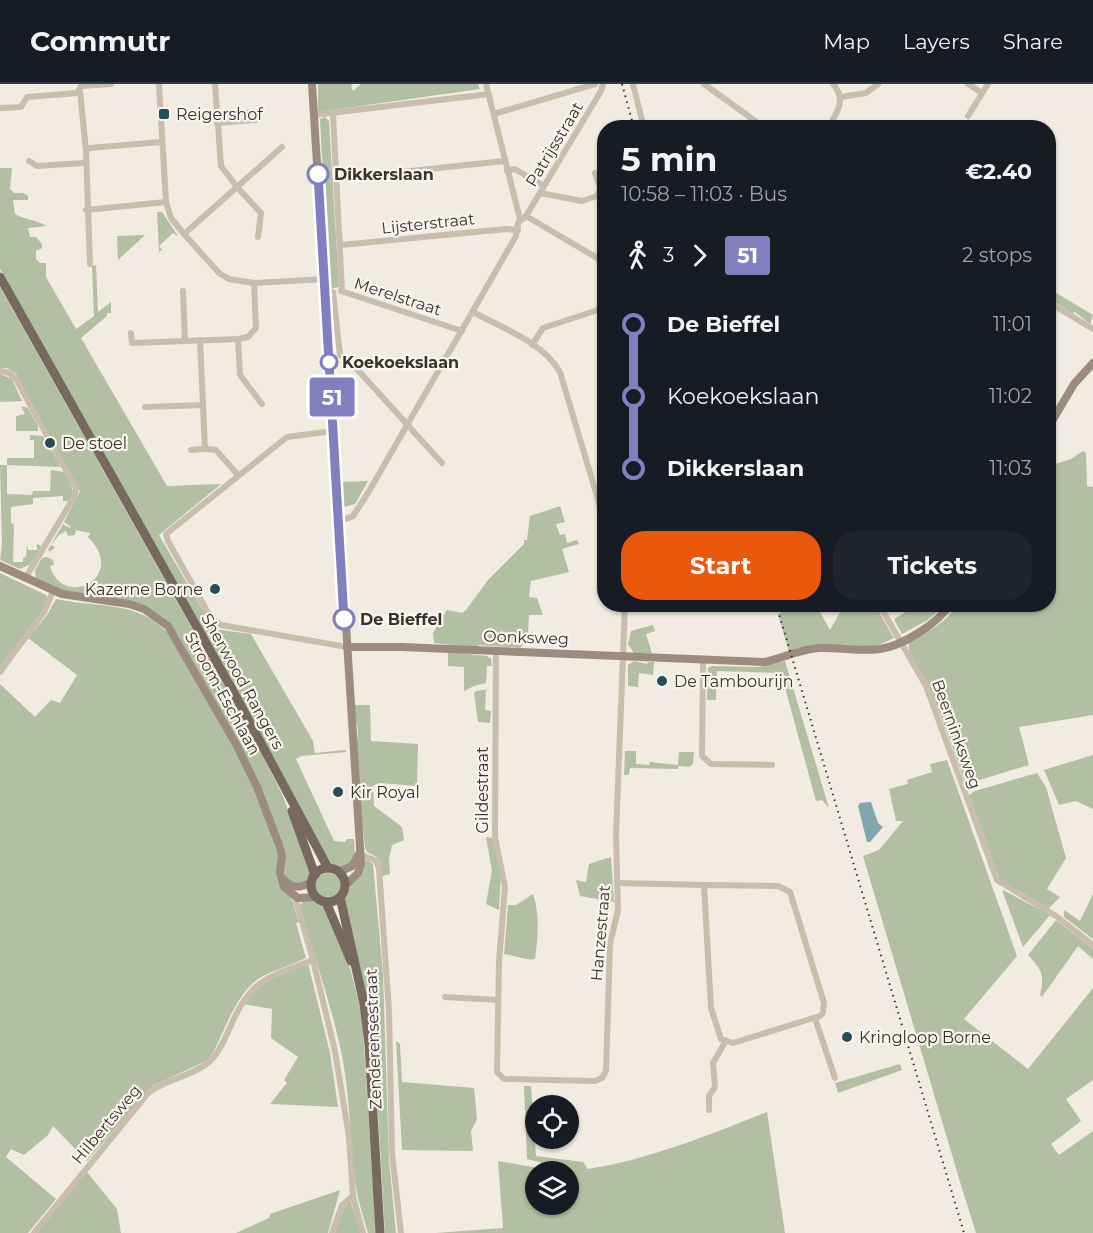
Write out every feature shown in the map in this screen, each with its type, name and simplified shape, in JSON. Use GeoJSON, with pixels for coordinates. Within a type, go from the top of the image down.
{"type":"FeatureCollection","features":[{"type":"Feature","properties":{"kind":"main road","name":"Sherwood Rangers"},"geometry":{"type":"LineString","coordinates":[[0,277],[234,693],[282,787],[328,868]]}},
{"type":"Feature","properties":{"kind":"main road","name":"Sherwood Rangers"},"geometry":{"type":"LineString","coordinates":[[282,787],[313,878]]}},
{"type":"Feature","properties":{"kind":"main road"},"geometry":{"type":"LineString","coordinates":[[328,868],[339,872],[345,886],[340,897],[326,902],[316,897],[313,892],[313,878],[328,868]]}},
{"type":"Feature","properties":{"kind":"main road","name":"Zenderensestraat"},"geometry":{"type":"LineString","coordinates":[[340,897],[369,1044],[380,1233]]}},
{"type":"Feature","properties":{"kind":"main road","name":"Zenderensestraat"},"geometry":{"type":"LineString","coordinates":[[326,902],[356,973]]}},
{"type":"Feature","properties":{"kind":"street"},"geometry":{"type":"LineString","coordinates":[[0,108],[21,107],[27,97],[111,84]]}},
{"type":"Feature","properties":{"kind":"street"},"geometry":{"type":"LineString","coordinates":[[159,84],[165,202],[171,218],[184,234],[219,273],[239,282],[254,284],[325,279]]}},
{"type":"Feature","properties":{"kind":"street"},"geometry":{"type":"LineString","coordinates":[[215,84],[221,166],[261,213],[258,237]]}},
{"type":"Feature","properties":{"kind":"street"},"geometry":{"type":"LineString","coordinates":[[312,84],[325,279],[330,293],[340,355]]}},
{"type":"Feature","properties":{"kind":"street"},"geometry":{"type":"LineString","coordinates":[[339,522],[353,516],[473,312],[523,218],[504,161],[486,84]]}},
{"type":"Feature","properties":{"kind":"street"},"geometry":{"type":"LineString","coordinates":[[494,114],[595,84]]}},
{"type":"Feature","properties":{"kind":"street","name":"Patrijsstraat"},"geometry":{"type":"LineString","coordinates":[[523,218],[601,91],[603,84]]}},
{"type":"Feature","properties":{"kind":"street"},"geometry":{"type":"LineString","coordinates":[[633,84],[642,120]]}},
{"type":"Feature","properties":{"kind":"street"},"geometry":{"type":"LineString","coordinates":[[704,84],[754,120]]}},
{"type":"Feature","properties":{"kind":"street"},"geometry":{"type":"LineString","coordinates":[[833,84],[841,97],[839,109],[833,120]]}},
{"type":"Feature","properties":{"kind":"street"},"geometry":{"type":"LineString","coordinates":[[841,97],[867,93],[878,84]]}},
{"type":"Feature","properties":{"kind":"street"},"geometry":{"type":"LineString","coordinates":[[967,84],[982,93]]}},
{"type":"Feature","properties":{"kind":"street"},"geometry":{"type":"LineString","coordinates":[[968,116],[988,84]]}},
{"type":"Feature","properties":{"kind":"street"},"geometry":{"type":"LineString","coordinates":[[82,87],[90,264]]}},
{"type":"Feature","properties":{"kind":"street"},"geometry":{"type":"LineString","coordinates":[[314,115],[489,94]]}},
{"type":"Feature","properties":{"kind":"street"},"geometry":{"type":"LineString","coordinates":[[217,115],[255,112],[256,120],[217,123]]}},
{"type":"Feature","properties":{"kind":"street"},"geometry":{"type":"LineString","coordinates":[[333,114],[342,291]]}},
{"type":"Feature","properties":{"kind":"street"},"geometry":{"type":"LineString","coordinates":[[86,151],[90,148],[162,142]]}},
{"type":"Feature","properties":{"kind":"street"},"geometry":{"type":"LineString","coordinates":[[184,234],[282,147]]}},
{"type":"Feature","properties":{"kind":"street"},"geometry":{"type":"LineString","coordinates":[[29,161],[37,166],[84,163]]}},
{"type":"Feature","properties":{"kind":"street"},"geometry":{"type":"LineString","coordinates":[[337,179],[504,161]]}},
{"type":"Feature","properties":{"kind":"street"},"geometry":{"type":"LineString","coordinates":[[507,171],[515,169],[544,186]]}},
{"type":"Feature","properties":{"kind":"street"},"geometry":{"type":"LineString","coordinates":[[595,173],[597,178]]}},
{"type":"Feature","properties":{"kind":"street"},"geometry":{"type":"LineString","coordinates":[[540,193],[582,201],[597,196]]}},
{"type":"Feature","properties":{"kind":"street"},"geometry":{"type":"LineString","coordinates":[[86,210],[165,202]]}},
{"type":"Feature","properties":{"kind":"street"},"geometry":{"type":"LineString","coordinates":[[523,218],[597,258]]}},
{"type":"Feature","properties":{"kind":"street","name":"Lijsterstraat"},"geometry":{"type":"LineString","coordinates":[[341,245],[506,229],[518,230]]}},
{"type":"Feature","properties":{"kind":"street"},"geometry":{"type":"LineString","coordinates":[[131,333],[132,343],[248,337],[256,328],[254,284]]}},
{"type":"Feature","properties":{"kind":"street"},"geometry":{"type":"LineString","coordinates":[[183,291],[185,341]]}},
{"type":"Feature","properties":{"kind":"street","name":"Merelstraat"},"geometry":{"type":"LineString","coordinates":[[330,293],[342,291],[462,331]]}},
{"type":"Feature","properties":{"kind":"street"},"geometry":{"type":"LineString","coordinates":[[330,293],[329,358],[361,868],[345,886]]}},
{"type":"Feature","properties":{"kind":"street"},"geometry":{"type":"LineString","coordinates":[[1056,307],[1093,328]]}},
{"type":"Feature","properties":{"kind":"street"},"geometry":{"type":"LineString","coordinates":[[532,345],[543,328],[597,310]]}},
{"type":"Feature","properties":{"kind":"street"},"geometry":{"type":"LineString","coordinates":[[473,312],[549,355],[560,372],[597,496]]}},
{"type":"Feature","properties":{"kind":"street"},"geometry":{"type":"LineString","coordinates":[[238,339],[240,375],[262,404]]}},
{"type":"Feature","properties":{"kind":"street"},"geometry":{"type":"LineString","coordinates":[[200,340],[205,449]]}},
{"type":"Feature","properties":{"kind":"street"},"geometry":{"type":"LineString","coordinates":[[329,358],[340,355],[347,358],[406,426],[442,463]]}},
{"type":"Feature","properties":{"kind":"street"},"geometry":{"type":"LineString","coordinates":[[1056,414],[1074,384],[1093,363]]}},
{"type":"Feature","properties":{"kind":"street"},"geometry":{"type":"LineString","coordinates":[[0,370],[16,379],[76,489],[69,506],[26,577]]}},
{"type":"Feature","properties":{"kind":"street"},"geometry":{"type":"LineString","coordinates":[[145,407],[203,405]]}},
{"type":"Feature","properties":{"kind":"street"},"geometry":{"type":"LineString","coordinates":[[333,431],[292,435],[238,475],[166,534],[211,618],[221,625],[347,647]]}},
{"type":"Feature","properties":{"kind":"street"},"geometry":{"type":"LineString","coordinates":[[191,450],[216,450],[238,475]]}},
{"type":"Feature","properties":{"kind":"street","name":"Stroom-Eschlaan"},"geometry":{"type":"LineString","coordinates":[[0,566],[53,591],[129,604],[159,618],[168,626],[231,736],[257,787],[279,845],[282,878]]}},
{"type":"Feature","properties":{"kind":"street"},"geometry":{"type":"LineString","coordinates":[[0,672],[44,612],[53,591]]}},
{"type":"Feature","properties":{"kind":"street","name":"Hanzestraat"},"geometry":{"type":"LineString","coordinates":[[506,1079],[595,1081],[602,1078],[606,1071],[610,944],[618,910],[616,836],[625,612]]}},
{"type":"Feature","properties":{"kind":"street","name":"Beerninksweg"},"geometry":{"type":"LineString","coordinates":[[883,612],[926,686],[997,880],[1063,921],[1093,945]]}},
{"type":"Feature","properties":{"kind":"street","name":"Oonksweg"},"geometry":{"type":"LineString","coordinates":[[347,647],[363,645],[765,662],[809,650],[880,649],[900,642],[936,621],[943,612]]}},
{"type":"Feature","properties":{"kind":"street","name":"Gildestraat"},"geometry":{"type":"LineString","coordinates":[[496,651],[495,837],[505,887],[498,1000],[497,1072],[506,1079]]}},
{"type":"Feature","properties":{"kind":"street"},"geometry":{"type":"LineString","coordinates":[[704,660],[702,756],[711,764],[772,765]]}},
{"type":"Feature","properties":{"kind":"street"},"geometry":{"type":"LineString","coordinates":[[339,872],[352,866],[360,854]]}},
{"type":"Feature","properties":{"kind":"street","name":"Zenderensestraat"},"geometry":{"type":"LineString","coordinates":[[360,854],[376,861],[379,868],[389,1011],[392,1153],[401,1233]]}},
{"type":"Feature","properties":{"kind":"street"},"geometry":{"type":"LineString","coordinates":[[282,878],[292,886],[299,888],[313,878]]}},
{"type":"Feature","properties":{"kind":"street"},"geometry":{"type":"LineString","coordinates":[[282,878],[284,887],[295,896],[316,897]]}},
{"type":"Feature","properties":{"kind":"street"},"geometry":{"type":"LineString","coordinates":[[618,883],[778,885],[790,892],[824,1003],[823,1012],[815,1018],[733,1043],[724,1042],[718,1035],[711,1008],[704,885]]}},
{"type":"Feature","properties":{"kind":"street","name":"Zenderensestraat"},"geometry":{"type":"LineString","coordinates":[[292,886],[314,960],[345,1103],[353,1196],[363,1233]]}},
{"type":"Feature","properties":{"kind":"street","name":"Hilbertsweg"},"geometry":{"type":"LineString","coordinates":[[34,1233],[149,1092],[168,1080],[211,1060],[240,1005],[254,987],[268,977],[314,960]]}},
{"type":"Feature","properties":{"kind":"street"},"geometry":{"type":"LineString","coordinates":[[445,997],[498,1000]]}},
{"type":"Feature","properties":{"kind":"street"},"geometry":{"type":"LineString","coordinates":[[815,1018],[835,1078]]}},
{"type":"Feature","properties":{"kind":"street"},"geometry":{"type":"LineString","coordinates":[[709,1110],[709,1095],[715,1087],[713,1063],[724,1042]]}},
{"type":"Feature","properties":{"kind":"street"},"geometry":{"type":"LineString","coordinates":[[332,1233],[342,1205],[353,1196]]}},
{"type":"Feature","properties":{"kind":"green space"},"geometry":{"type":"Polygon","coordinates":[[[318,84],[353,84],[351,86],[353,91],[361,84],[478,84],[480,89],[318,112],[318,84]]]}},
{"type":"Feature","properties":{"kind":"green space"},"geometry":{"type":"Polygon","coordinates":[[[325,117],[329,121],[339,287],[329,289],[320,119],[325,117]]]}},
{"type":"Feature","properties":{"kind":"green space"},"geometry":{"type":"Polygon","coordinates":[[[0,168],[12,168],[10,189],[14,193],[23,193],[28,196],[28,200],[13,200],[15,214],[46,226],[28,228],[30,237],[36,237],[42,244],[42,248],[36,251],[36,259],[40,263],[46,263],[46,277],[76,329],[94,316],[92,266],[96,265],[98,312],[111,302],[111,313],[107,313],[107,316],[81,338],[167,486],[221,484],[159,535],[214,629],[251,634],[313,741],[315,753],[346,750],[346,752],[301,756],[296,759],[334,841],[345,842],[347,839],[354,839],[355,854],[352,863],[338,868],[332,866],[0,269],[0,168]]]}},
{"type":"Feature","properties":{"kind":"green space"},"geometry":{"type":"Polygon","coordinates":[[[157,212],[162,212],[178,236],[173,233],[159,246],[162,250],[159,252],[157,212]]]}},
{"type":"Feature","properties":{"kind":"green space"},"geometry":{"type":"Polygon","coordinates":[[[145,235],[118,260],[117,236],[145,235]]]}},
{"type":"Feature","properties":{"kind":"green space"},"geometry":{"type":"Polygon","coordinates":[[[0,287],[251,733],[283,796],[311,876],[299,886],[285,878],[282,847],[178,635],[163,617],[143,606],[63,592],[36,579],[35,570],[42,558],[47,557],[53,560],[54,565],[50,566],[57,579],[67,586],[78,587],[89,583],[97,576],[101,565],[99,552],[88,537],[90,533],[76,530],[75,535],[68,536],[66,531],[59,535],[51,545],[55,547],[50,552],[48,550],[63,524],[71,527],[64,522],[80,491],[16,374],[7,368],[0,368],[0,287]]]}},
{"type":"Feature","properties":{"kind":"green space"},"geometry":{"type":"Polygon","coordinates":[[[1056,293],[1093,315],[1090,324],[1075,312],[1072,313],[1056,303],[1056,293]]]}},
{"type":"Feature","properties":{"kind":"green space"},"geometry":{"type":"Polygon","coordinates":[[[0,374],[12,379],[22,401],[0,402],[0,374]]]}},
{"type":"Feature","properties":{"kind":"green space"},"geometry":{"type":"Polygon","coordinates":[[[21,406],[28,408],[38,426],[38,431],[16,431],[16,416],[25,414],[21,406]]]}},
{"type":"Feature","properties":{"kind":"green space"},"geometry":{"type":"Polygon","coordinates":[[[30,435],[43,436],[61,467],[7,465],[7,458],[34,458],[34,440],[30,440],[30,435]]]}},
{"type":"Feature","properties":{"kind":"green space"},"geometry":{"type":"Polygon","coordinates":[[[1083,451],[1086,453],[1087,486],[1093,487],[1093,715],[1019,727],[1029,765],[966,784],[943,720],[927,683],[912,658],[909,641],[942,622],[952,612],[1056,612],[1056,464],[1071,459],[1083,451]]]}},
{"type":"Feature","properties":{"kind":"green space"},"geometry":{"type":"Polygon","coordinates":[[[0,465],[7,465],[7,494],[32,495],[33,491],[50,491],[51,470],[64,472],[72,489],[69,501],[63,501],[63,496],[33,498],[33,504],[11,507],[11,523],[14,524],[13,562],[23,562],[23,558],[26,557],[27,544],[28,550],[37,550],[37,544],[41,546],[31,564],[20,569],[0,560],[2,544],[0,465]]]}},
{"type":"Feature","properties":{"kind":"green space"},"geometry":{"type":"Polygon","coordinates":[[[368,481],[355,504],[344,507],[342,482],[368,481]]]}},
{"type":"Feature","properties":{"kind":"green space"},"geometry":{"type":"Polygon","coordinates":[[[560,506],[565,522],[556,524],[560,535],[565,534],[567,543],[577,540],[579,544],[562,549],[569,572],[531,581],[529,597],[537,598],[543,615],[529,615],[528,633],[525,633],[524,643],[520,648],[479,645],[476,648],[434,643],[433,633],[447,610],[462,613],[466,610],[488,580],[524,544],[524,540],[527,540],[530,516],[560,506]]]}},
{"type":"Feature","properties":{"kind":"green space"},"geometry":{"type":"Polygon","coordinates":[[[0,573],[46,595],[47,599],[43,610],[0,667],[0,573]]]}},
{"type":"Feature","properties":{"kind":"green space"},"geometry":{"type":"Polygon","coordinates":[[[56,599],[131,610],[157,623],[169,634],[233,744],[263,809],[299,922],[296,923],[306,958],[254,982],[239,1000],[213,1053],[206,1061],[152,1086],[87,1161],[53,1126],[48,1135],[24,1155],[11,1149],[6,1157],[56,1199],[28,1233],[0,1233],[0,684],[35,717],[51,700],[60,703],[77,675],[28,638],[47,615],[56,599]]]}},
{"type":"Feature","properties":{"kind":"green space"},"geometry":{"type":"Polygon","coordinates":[[[820,612],[830,630],[840,612],[879,612],[894,638],[877,646],[789,652],[778,614],[820,612]]]}},
{"type":"Feature","properties":{"kind":"green space"},"geometry":{"type":"Polygon","coordinates":[[[906,612],[937,612],[928,620],[902,634],[894,619],[906,612]]]}},
{"type":"Feature","properties":{"kind":"green space"},"geometry":{"type":"Polygon","coordinates":[[[653,625],[655,631],[646,634],[652,653],[634,653],[628,644],[631,631],[653,625]]]}},
{"type":"Feature","properties":{"kind":"green space"},"geometry":{"type":"Polygon","coordinates":[[[448,652],[487,656],[491,659],[492,666],[487,666],[486,683],[464,691],[464,667],[448,666],[448,652]]]}},
{"type":"Feature","properties":{"kind":"green space"},"geometry":{"type":"Polygon","coordinates":[[[634,661],[647,664],[654,662],[653,675],[639,673],[638,687],[628,686],[628,665],[634,661]]]}},
{"type":"Feature","properties":{"kind":"green space"},"geometry":{"type":"Polygon","coordinates":[[[785,661],[829,808],[822,800],[816,801],[781,673],[717,671],[716,700],[707,700],[708,668],[712,666],[758,667],[785,661]]]}},
{"type":"Feature","properties":{"kind":"green space"},"geometry":{"type":"Polygon","coordinates":[[[491,689],[486,690],[485,710],[491,711],[490,723],[478,722],[474,693],[476,691],[491,689]]]}},
{"type":"Feature","properties":{"kind":"green space"},"geometry":{"type":"Polygon","coordinates":[[[355,705],[370,705],[371,741],[418,744],[417,786],[380,783],[373,786],[374,806],[402,827],[404,840],[392,845],[389,858],[390,874],[382,876],[379,860],[365,848],[355,751],[358,731],[354,713],[355,705]]]}},
{"type":"Feature","properties":{"kind":"green space"},"geometry":{"type":"Polygon","coordinates":[[[625,751],[636,751],[636,764],[649,765],[650,762],[678,765],[679,752],[694,752],[693,764],[689,767],[678,766],[678,769],[630,768],[629,775],[624,775],[625,751]]]}},
{"type":"Feature","properties":{"kind":"green space"},"geometry":{"type":"Polygon","coordinates":[[[1093,755],[1093,809],[1076,801],[1059,805],[1044,770],[1093,755]]]}},
{"type":"Feature","properties":{"kind":"green space"},"geometry":{"type":"Polygon","coordinates":[[[947,760],[1017,956],[964,1019],[1028,1069],[1093,988],[1093,1080],[1066,1099],[1081,1121],[1051,1144],[1059,1155],[1093,1131],[1093,1233],[976,1233],[961,1185],[863,856],[879,850],[903,821],[896,821],[889,789],[908,784],[907,780],[932,772],[930,764],[947,760]]]}},
{"type":"Feature","properties":{"kind":"green space"},"geometry":{"type":"Polygon","coordinates":[[[1037,773],[1046,787],[1066,858],[1047,889],[1060,897],[1049,908],[1000,880],[969,795],[975,791],[1037,773]]]}},
{"type":"Feature","properties":{"kind":"green space"},"geometry":{"type":"Polygon","coordinates":[[[486,837],[492,838],[501,873],[499,910],[486,904],[492,871],[486,837]]]}},
{"type":"Feature","properties":{"kind":"green space"},"geometry":{"type":"Polygon","coordinates":[[[611,857],[614,902],[580,896],[576,880],[586,882],[589,864],[611,857]]]}},
{"type":"Feature","properties":{"kind":"green space"},"geometry":{"type":"Polygon","coordinates":[[[367,860],[373,864],[383,974],[389,1160],[396,1233],[385,1233],[374,1040],[344,899],[364,861],[367,860]]]}},
{"type":"Feature","properties":{"kind":"green space"},"geometry":{"type":"Polygon","coordinates":[[[328,873],[337,877],[341,886],[337,895],[328,899],[319,895],[315,886],[319,877],[328,873]]]}},
{"type":"Feature","properties":{"kind":"green space"},"geometry":{"type":"Polygon","coordinates":[[[1003,890],[1050,915],[1023,947],[1003,893],[1003,890]]]}},
{"type":"Feature","properties":{"kind":"green space"},"geometry":{"type":"Polygon","coordinates":[[[533,894],[538,918],[535,959],[504,954],[508,905],[516,905],[533,894]]]}},
{"type":"Feature","properties":{"kind":"green space"},"geometry":{"type":"Polygon","coordinates":[[[1093,894],[1093,939],[1064,917],[1064,910],[1080,921],[1093,894]]]}},
{"type":"Feature","properties":{"kind":"green space"},"geometry":{"type":"Polygon","coordinates":[[[310,900],[324,906],[331,920],[350,968],[362,1015],[376,1233],[368,1233],[359,1200],[355,1180],[347,1090],[339,1041],[300,906],[303,901],[310,900]]]}},
{"type":"Feature","properties":{"kind":"green space"},"geometry":{"type":"Polygon","coordinates":[[[1056,920],[1093,949],[1093,959],[1078,946],[1042,997],[1040,995],[1041,974],[1028,955],[1056,920]]]}},
{"type":"Feature","properties":{"kind":"green space"},"geometry":{"type":"Polygon","coordinates":[[[308,963],[330,1053],[338,1107],[270,1104],[287,1083],[284,1080],[298,1057],[271,1038],[272,1009],[244,1004],[259,985],[308,963]]]}},
{"type":"Feature","properties":{"kind":"green space"},"geometry":{"type":"Polygon","coordinates":[[[396,1041],[400,1044],[402,1082],[474,1088],[477,1119],[471,1131],[473,1151],[402,1150],[396,1041]]]}},
{"type":"Feature","properties":{"kind":"green space"},"geometry":{"type":"Polygon","coordinates":[[[900,1064],[902,1070],[838,1093],[835,1083],[900,1064]]]}},
{"type":"Feature","properties":{"kind":"green space"},"geometry":{"type":"Polygon","coordinates":[[[524,1086],[531,1086],[532,1095],[525,1095],[525,1110],[524,1086]]]}},
{"type":"Feature","properties":{"kind":"green space"},"geometry":{"type":"Polygon","coordinates":[[[767,1112],[785,1233],[436,1233],[503,1228],[498,1161],[525,1166],[525,1215],[579,1215],[579,1161],[583,1162],[588,1169],[657,1153],[767,1112]]]}},
{"type":"Feature","properties":{"kind":"green space"},"geometry":{"type":"Polygon","coordinates":[[[527,1149],[536,1149],[536,1156],[575,1161],[535,1161],[527,1159],[527,1149]]]}},
{"type":"Feature","properties":{"kind":"green space"},"geometry":{"type":"Polygon","coordinates":[[[86,1171],[117,1209],[121,1233],[36,1233],[86,1171]]]}},
{"type":"Feature","properties":{"kind":"green space"},"geometry":{"type":"Polygon","coordinates":[[[340,1190],[328,1233],[236,1233],[269,1218],[270,1214],[340,1190]]]}},
{"type":"Feature","properties":{"kind":"green space"},"geometry":{"type":"Polygon","coordinates":[[[351,1202],[361,1233],[335,1233],[344,1208],[351,1202]]]}},
{"type":"Feature","properties":{"kind":"water"},"geometry":{"type":"Polygon","coordinates":[[[871,802],[878,823],[883,827],[870,842],[867,842],[858,806],[860,803],[871,802]]]}},
{"type":"Feature","properties":{"kind":"railway"},"geometry":{"type":"LineString","coordinates":[[622,84],[632,120]]}},
{"type":"Feature","properties":{"kind":"railway"},"geometry":{"type":"LineString","coordinates":[[778,612],[964,1233]]}},
{"type":"Feature","properties":{"kind":"bus line","name":"51"},"geometry":{"type":"LineString","coordinates":[[318,174],[344,619]]}},
{"type":"Feature","properties":{"kind":"place","name":"Reigershof"},"geometry":{"type":"Point","coordinates":[164,114]}},
{"type":"Feature","properties":{"kind":"place","name":"Dikkerslaan"},"geometry":{"type":"Point","coordinates":[318,174]}},
{"type":"Feature","properties":{"kind":"place","name":"Koekoekslaan"},"geometry":{"type":"Point","coordinates":[329,362]}},
{"type":"Feature","properties":{"kind":"place","name":"De stoel"},"geometry":{"type":"Point","coordinates":[50,443]}},
{"type":"Feature","properties":{"kind":"place","name":"Kazerne Borne"},"geometry":{"type":"Point","coordinates":[215,589]}},
{"type":"Feature","properties":{"kind":"place","name":"De Bieffel"},"geometry":{"type":"Point","coordinates":[344,619]}},
{"type":"Feature","properties":{"kind":"place","name":"De Tambourijn"},"geometry":{"type":"Point","coordinates":[662,681]}},
{"type":"Feature","properties":{"kind":"place","name":"Kir Royal"},"geometry":{"type":"Point","coordinates":[338,792]}},
{"type":"Feature","properties":{"kind":"place","name":"Kringloop Borne"},"geometry":{"type":"Point","coordinates":[847,1037]}}]}
